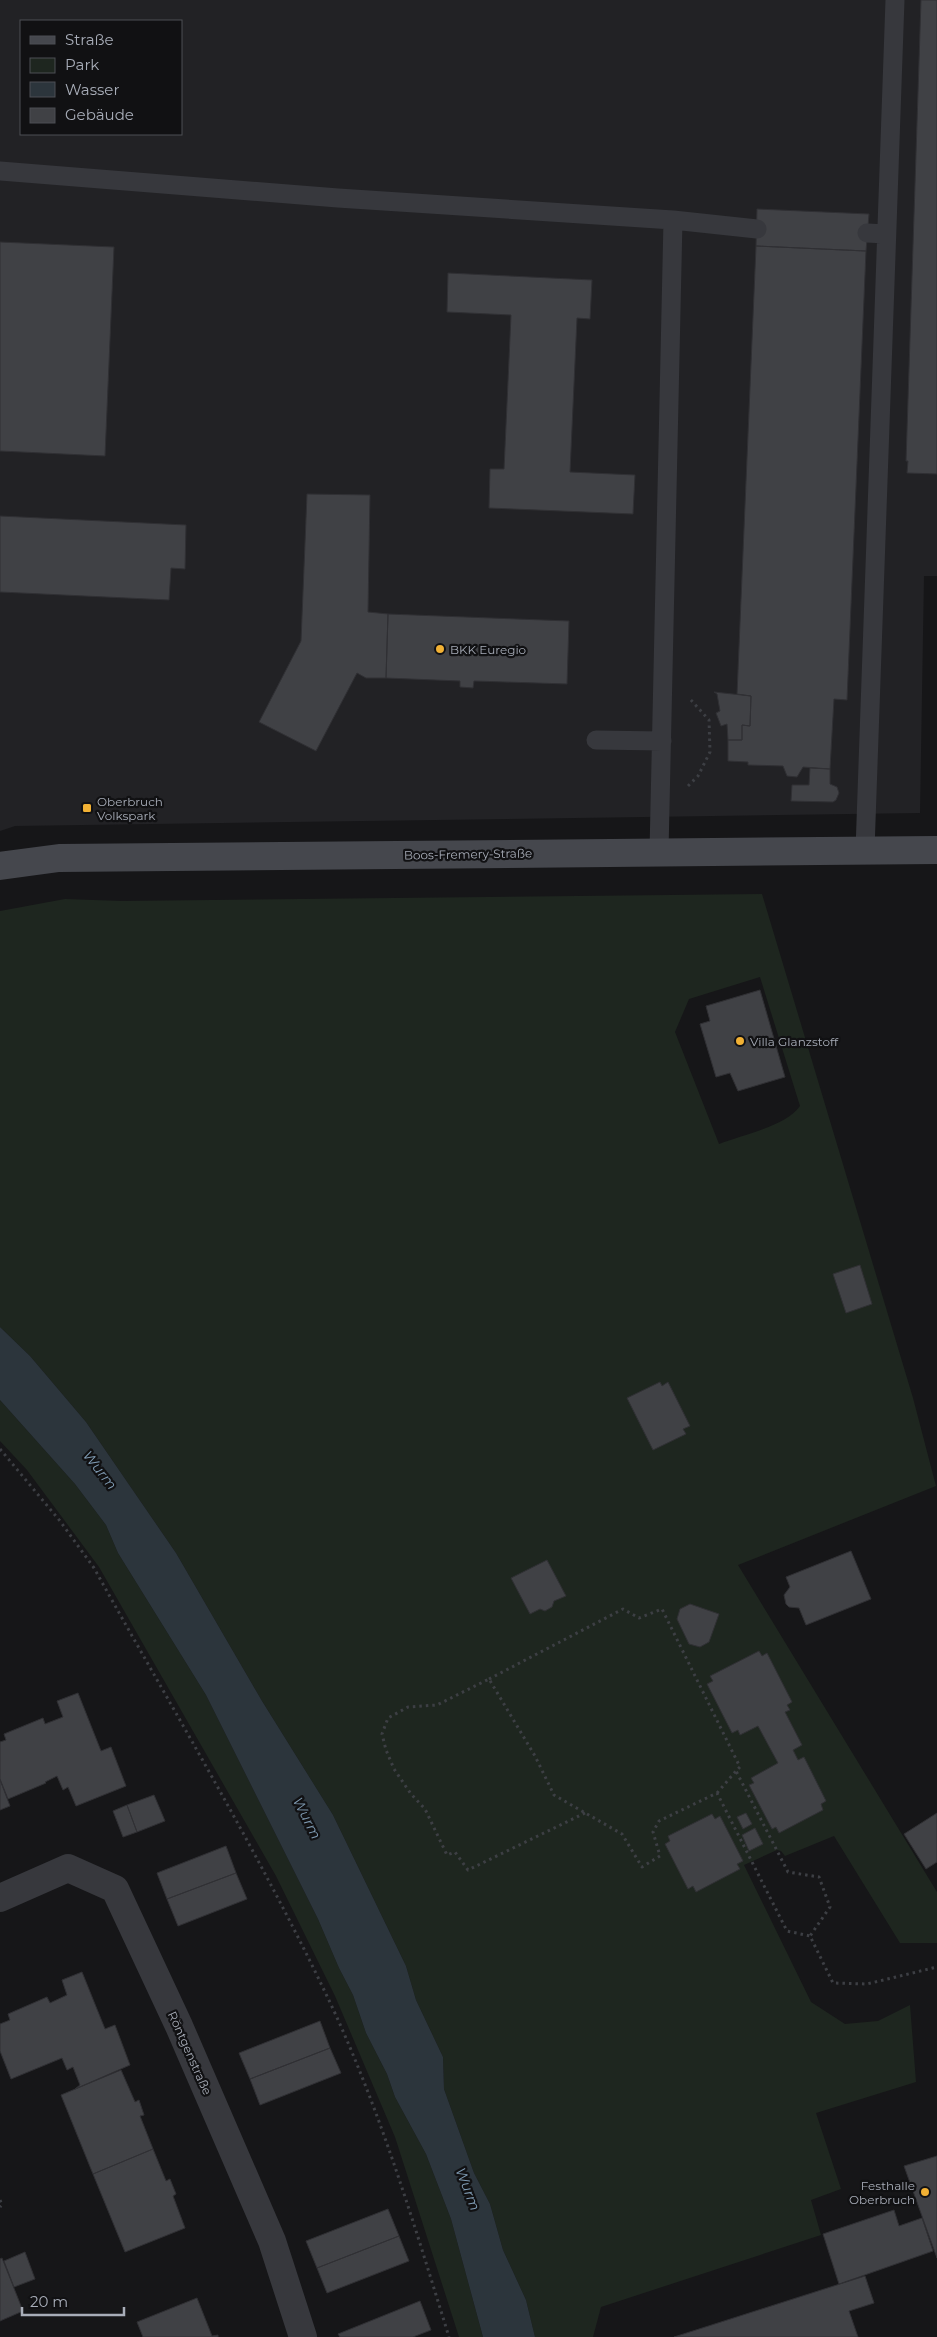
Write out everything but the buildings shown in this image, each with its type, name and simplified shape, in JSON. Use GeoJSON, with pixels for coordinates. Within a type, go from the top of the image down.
{"type":"FeatureCollection","features":[{"type":"Feature","properties":{"kind":"street","name":"Boos-Fremery-Straße"},"geometry":{"type":"LineString","coordinates":[[0,866],[59,858],[937,850]]}},
{"type":"Feature","properties":{"kind":"street","name":"Röntgenstraße"},"geometry":{"type":"LineString","coordinates":[[0,1898],[68,1868],[115,1888],[179,2026],[272,2241],[303,2337]]}},
{"type":"Feature","properties":{"kind":"lane"},"geometry":{"type":"LineString","coordinates":[[865,850],[895,0]]}},
{"type":"Feature","properties":{"kind":"lane"},"geometry":{"type":"LineString","coordinates":[[0,171],[348,198],[673,220],[757,229]]}},
{"type":"Feature","properties":{"kind":"lane"},"geometry":{"type":"LineString","coordinates":[[659,852],[673,220]]}},
{"type":"Feature","properties":{"kind":"lane"},"geometry":{"type":"LineString","coordinates":[[867,233],[886,234]]}},
{"type":"Feature","properties":{"kind":"lane"},"geometry":{"type":"LineString","coordinates":[[596,740],[662,741]]}},
{"type":"Feature","properties":{"kind":"path"},"geometry":{"type":"LineString","coordinates":[[660,797],[692,784],[710,752],[709,720],[686,696],[664,690]]}},
{"type":"Feature","properties":{"kind":"path"},"geometry":{"type":"LineString","coordinates":[[0,1448],[60,1521],[94,1568],[277,1897],[334,2012],[389,2145],[449,2337]]}},
{"type":"Feature","properties":{"kind":"path"},"geometry":{"type":"LineString","coordinates":[[489,1679],[535,1756],[554,1795],[622,1834],[642,1867],[660,1856],[653,1832],[659,1821],[717,1793],[740,1767],[662,1609],[639,1618],[623,1609],[437,1705],[408,1707],[388,1718],[382,1734],[394,1769],[411,1794],[425,1809],[447,1855],[455,1852],[468,1870],[585,1813]]}},
{"type":"Feature","properties":{"kind":"path"},"geometry":{"type":"LineString","coordinates":[[736,1771],[788,1872],[818,1877],[830,1906],[810,1936]]}},
{"type":"Feature","properties":{"kind":"path"},"geometry":{"type":"LineString","coordinates":[[717,1793],[787,1931],[810,1936]]}},
{"type":"Feature","properties":{"kind":"path"},"geometry":{"type":"LineString","coordinates":[[810,1936],[833,1983],[867,1984],[937,1968]]}},
{"type":"Feature","properties":{"kind":"path"},"geometry":{"type":"LineString","coordinates":[[0,2200],[2,2205],[0,2206]]}},
{"type":"Feature","properties":{"kind":"shaded area"},"geometry":{"type":"Polygon","coordinates":[[[0,0],[937,0],[937,576],[924,576],[920,813],[15,826],[0,831],[0,0]]]}},
{"type":"Feature","properties":{"kind":"green space"},"geometry":{"type":"Polygon","coordinates":[[[762,894],[913,1398],[936,1486],[738,1565],[937,1892],[937,1943],[900,1943],[834,1836],[785,1856],[781,1851],[777,1850],[744,1865],[811,2002],[845,2024],[878,2021],[910,2005],[916,2082],[816,2113],[841,2189],[811,2200],[821,2235],[601,2307],[593,2337],[535,2337],[526,2300],[503,2250],[490,2204],[474,2173],[444,2089],[443,2057],[416,2000],[406,1966],[333,1815],[262,1701],[176,1553],[86,1422],[30,1356],[0,1327],[0,911],[65,899],[122,901],[762,894]],[[760,977],[689,999],[675,1032],[719,1144],[775,1124],[785,1119],[800,1106],[760,977]]]}},
{"type":"Feature","properties":{"kind":"green space"},"geometry":{"type":"Polygon","coordinates":[[[0,1400],[75,1484],[106,1525],[118,1553],[206,1695],[318,1919],[353,1995],[366,2033],[387,2074],[395,2097],[426,2154],[451,2219],[483,2337],[459,2337],[395,2137],[335,1996],[276,1876],[99,1567],[27,1470],[0,1441],[0,1400]]]}},
{"type":"Feature","properties":{"kind":"water","name":"Wurm"},"geometry":{"type":"Polygon","coordinates":[[[0,1327],[30,1356],[86,1422],[176,1553],[262,1701],[333,1815],[406,1966],[416,2000],[443,2057],[444,2089],[474,2173],[490,2204],[503,2250],[526,2300],[535,2337],[483,2337],[451,2219],[426,2154],[395,2097],[387,2074],[366,2033],[353,1995],[318,1919],[206,1695],[118,1553],[106,1525],[75,1484],[0,1400],[0,1327]]]}},
{"type":"Feature","properties":{"kind":"place","name":"BKK Euregio"},"geometry":{"type":"Point","coordinates":[440,649]}},
{"type":"Feature","properties":{"kind":"place","name":"Oberbruch Volkspark"},"geometry":{"type":"Point","coordinates":[87,808]}},
{"type":"Feature","properties":{"kind":"place","name":"Villa Glanzstoff"},"geometry":{"type":"Point","coordinates":[740,1041]}},
{"type":"Feature","properties":{"kind":"place","name":"Festhalle Oberbruch"},"geometry":{"type":"Point","coordinates":[925,2192]}}]}
